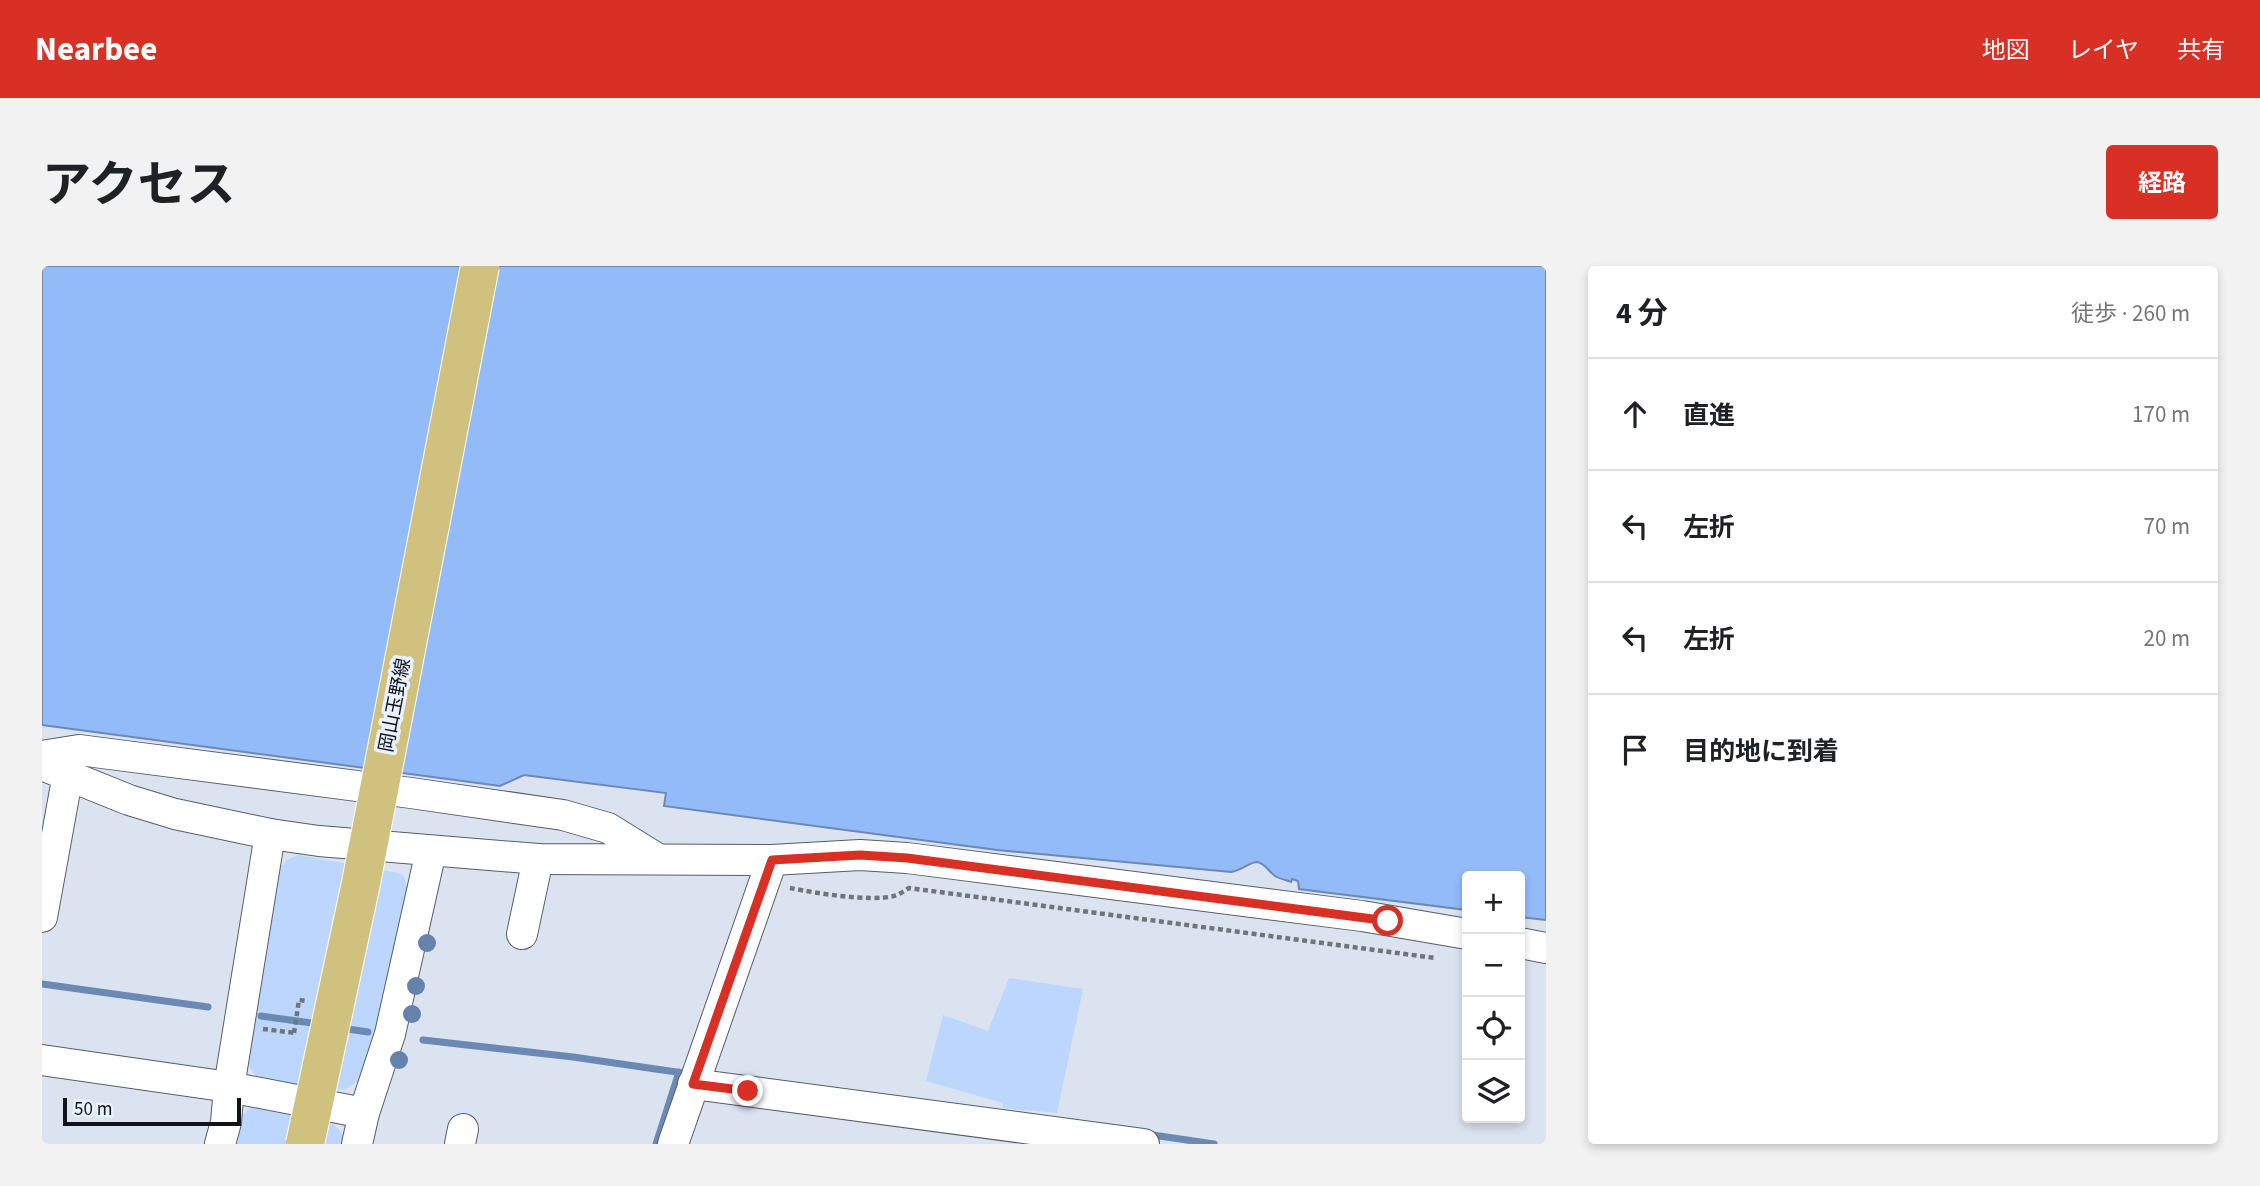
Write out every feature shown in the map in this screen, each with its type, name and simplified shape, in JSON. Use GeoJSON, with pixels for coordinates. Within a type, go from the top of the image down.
{"type":"FeatureCollection","features":[{"type":"Feature","properties":{"kind":"main road","name":"岡山玉野線"},"geometry":{"type":"LineString","coordinates":[[305,1144],[361,883],[480,266]]}},
{"type":"Feature","properties":{"kind":"street"},"geometry":{"type":"LineString","coordinates":[[42,756],[79,750],[563,815],[608,828],[658,859]]}},
{"type":"Feature","properties":{"kind":"street"},"geometry":{"type":"LineString","coordinates":[[42,917],[55,769],[129,800],[175,814],[318,841],[538,859],[658,859],[768,871],[860,855],[907,858],[1362,916],[1462,933]]}},
{"type":"Feature","properties":{"kind":"street"},"geometry":{"type":"LineString","coordinates":[[220,1144],[226,1122],[229,1087],[270,834]]}},
{"type":"Feature","properties":{"kind":"street"},"geometry":{"type":"LineString","coordinates":[[356,1144],[390,1034],[431,851]]}},
{"type":"Feature","properties":{"kind":"street"},"geometry":{"type":"LineString","coordinates":[[522,934],[538,859]]}},
{"type":"Feature","properties":{"kind":"street"},"geometry":{"type":"LineString","coordinates":[[673,1144],[768,871]]}},
{"type":"Feature","properties":{"kind":"street"},"geometry":{"type":"LineString","coordinates":[[1525,944],[1546,947]]}},
{"type":"Feature","properties":{"kind":"street"},"geometry":{"type":"LineString","coordinates":[[42,1060],[229,1087],[364,1113]]}},
{"type":"Feature","properties":{"kind":"street"},"geometry":{"type":"LineString","coordinates":[[695,1077],[1144,1144]]}},
{"type":"Feature","properties":{"kind":"path"},"geometry":{"type":"LineString","coordinates":[[768,871],[813,893],[862,897],[894,896],[909,888],[1440,958]]}},
{"type":"Feature","properties":{"kind":"path"},"geometry":{"type":"LineString","coordinates":[[294,1030],[299,1000],[306,1001]]}},
{"type":"Feature","properties":{"kind":"shaded area"},"geometry":{"type":"Polygon","coordinates":[[[42,266],[1546,266],[1546,920],[1525,918],[1525,871],[1462,871],[1462,909],[1299,889],[1298,881],[1292,879],[1291,882],[1277,877],[1257,862],[1231,872],[997,850],[664,806],[666,793],[524,775],[500,786],[42,725],[42,266]]]}},
{"type":"Feature","properties":{"kind":"shaded area"},"geometry":{"type":"Polygon","coordinates":[[[298,855],[398,873],[404,876],[406,886],[411,888],[384,1019],[361,1079],[345,1090],[271,1084],[257,1077],[248,1065],[246,1046],[278,870],[287,860],[298,855]]]}},
{"type":"Feature","properties":{"kind":"shaded area"},"geometry":{"type":"Polygon","coordinates":[[[1009,978],[1083,989],[1057,1113],[1003,1108],[1003,1103],[926,1081],[943,1015],[988,1031],[1009,978]]]}},
{"type":"Feature","properties":{"kind":"shaded area"},"geometry":{"type":"Polygon","coordinates":[[[252,1107],[263,1107],[334,1125],[341,1132],[346,1144],[229,1144],[236,1123],[252,1107]]]}},
{"type":"Feature","properties":{"kind":"waterway"},"geometry":{"type":"LineString","coordinates":[[42,984],[208,1007]]}},
{"type":"Feature","properties":{"kind":"waterway"},"geometry":{"type":"LineString","coordinates":[[261,1016],[319,1024]]}},
{"type":"Feature","properties":{"kind":"waterway"},"geometry":{"type":"LineString","coordinates":[[341,1028],[368,1032]]}},
{"type":"Feature","properties":{"kind":"waterway"},"geometry":{"type":"LineString","coordinates":[[423,1040],[690,1074]]}},
{"type":"Feature","properties":{"kind":"waterway"},"geometry":{"type":"LineString","coordinates":[[656,1144],[679,1072]]}},
{"type":"Feature","properties":{"kind":"waterway"},"geometry":{"type":"LineString","coordinates":[[1146,1134],[1214,1144]]}},
{"type":"Feature","properties":{"kind":"route"},"geometry":{"type":"LineString","coordinates":[[748,1091],[693,1084],[772,860],[860,855],[907,858],[1388,921]]}}]}
